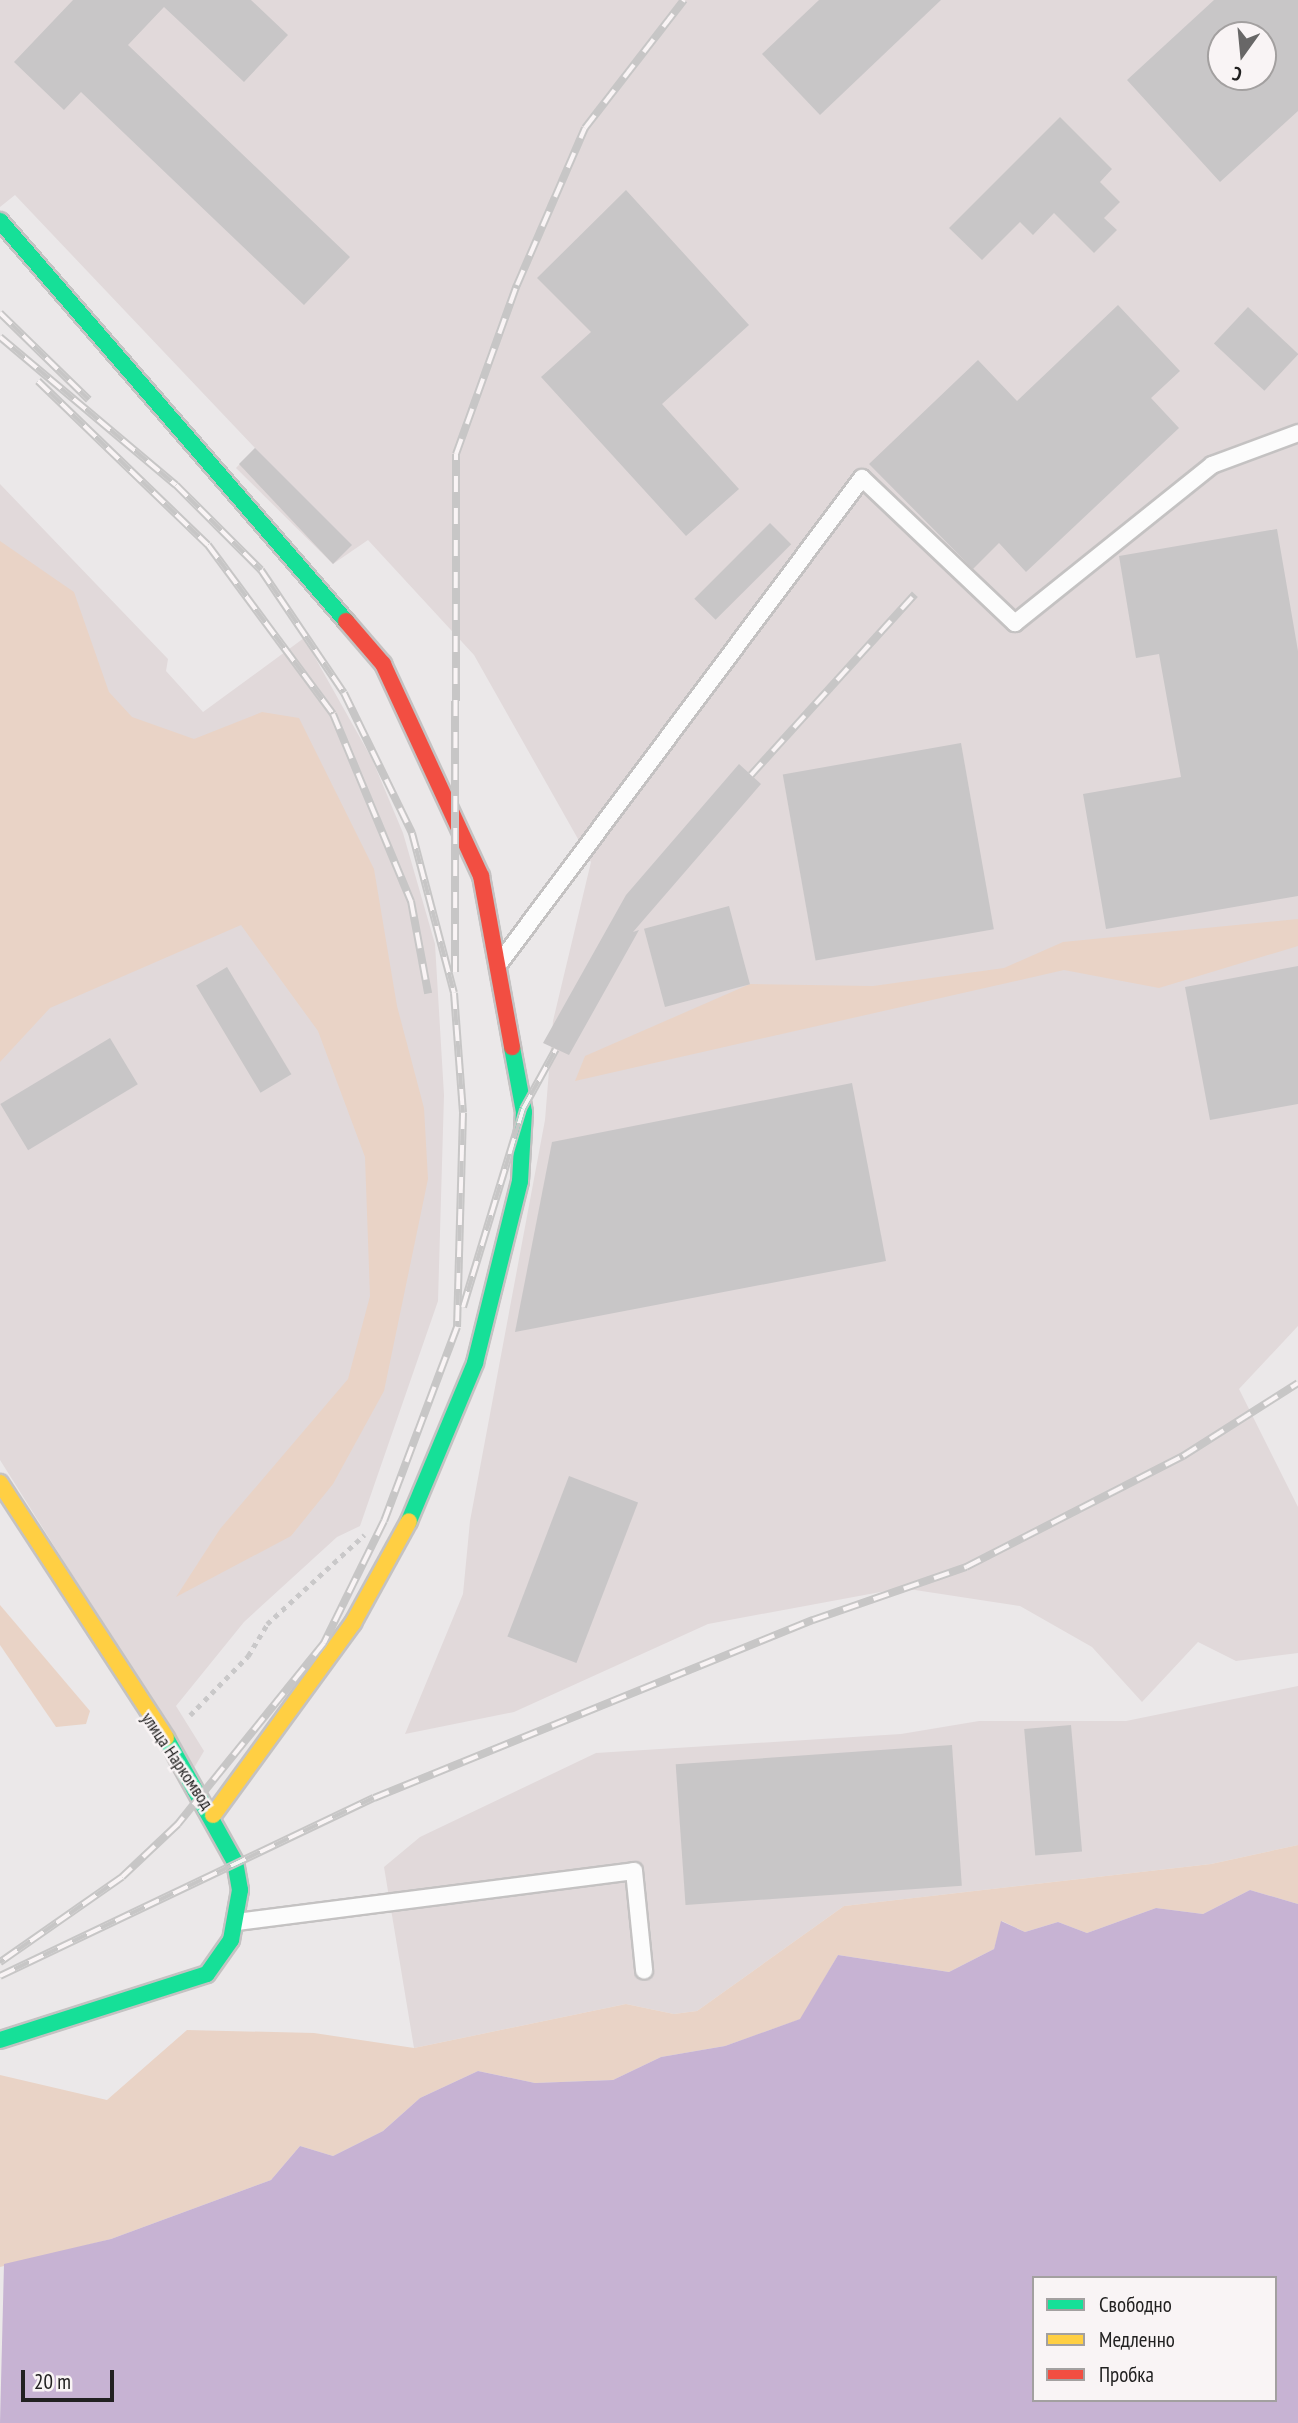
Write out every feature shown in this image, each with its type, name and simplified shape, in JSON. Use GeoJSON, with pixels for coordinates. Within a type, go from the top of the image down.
{"type":"FeatureCollection","features":[{"type":"Feature","properties":{"kind":"street"},"geometry":{"type":"LineString","coordinates":[[0,221],[383,664],[481,876],[499,963],[524,1112],[520,1181],[475,1363],[404,1532],[353,1623],[213,1815]]}},
{"type":"Feature","properties":{"kind":"street","name":"улица Наркомвод"},"geometry":{"type":"LineString","coordinates":[[0,1483],[213,1815],[235,1862],[237,1922],[222,1957],[189,1983],[0,2040]]}},
{"type":"Feature","properties":{"kind":"lane"},"geometry":{"type":"LineString","coordinates":[[499,963],[862,478],[1015,623],[1212,465],[1298,433]]}},
{"type":"Feature","properties":{"kind":"lane"},"geometry":{"type":"LineString","coordinates":[[237,1922],[634,1871],[644,1970]]}},
{"type":"Feature","properties":{"kind":"path"},"geometry":{"type":"LineString","coordinates":[[163,1739],[248,1656],[267,1623],[359,1535],[404,1532]]}},
{"type":"Feature","properties":{"kind":"shaded area"},"geometry":{"type":"Polygon","coordinates":[[[0,0],[1298,0],[1298,1326],[1239,1389],[1298,1507],[1298,1653],[1236,1661],[1198,1642],[1142,1702],[1092,1647],[1020,1606],[902,1588],[708,1624],[514,1712],[405,1734],[463,1594],[470,1521],[545,1120],[553,1021],[591,862],[474,655],[368,540],[333,564],[236,468],[255,448],[15,195],[0,207],[0,0]]]}},
{"type":"Feature","properties":{"kind":"shaded area"},"geometry":{"type":"Polygon","coordinates":[[[0,484],[168,659],[166,671],[203,712],[304,638],[372,759],[403,833],[435,944],[444,1095],[438,1301],[360,1526],[337,1537],[244,1622],[176,1706],[204,1751],[194,1768],[0,1460],[0,484]]]}},
{"type":"Feature","properties":{"kind":"shaded area"},"geometry":{"type":"Polygon","coordinates":[[[0,541],[74,592],[109,692],[132,717],[194,739],[262,712],[299,718],[374,869],[397,1006],[424,1108],[428,1179],[384,1391],[333,1484],[291,1536],[176,1597],[220,1529],[348,1379],[370,1296],[365,1157],[318,1031],[241,925],[50,1008],[0,1062],[0,541]]]}},
{"type":"Feature","properties":{"kind":"shaded area"},"geometry":{"type":"Polygon","coordinates":[[[1298,919],[1298,946],[1159,988],[1064,970],[575,1081],[585,1056],[750,984],[873,986],[1004,968],[1063,942],[1298,919]]]}},
{"type":"Feature","properties":{"kind":"shaded area"},"geometry":{"type":"Polygon","coordinates":[[[0,1605],[90,1711],[86,1724],[56,1727],[0,1645],[0,1605]]]}},
{"type":"Feature","properties":{"kind":"shaded area"},"geometry":{"type":"Polygon","coordinates":[[[1298,1686],[1298,1845],[1211,1864],[844,1906],[697,2011],[674,2014],[626,2004],[414,2048],[384,1867],[420,1837],[596,1753],[901,1734],[979,1721],[1126,1721],[1298,1686]]]}},
{"type":"Feature","properties":{"kind":"shaded area"},"geometry":{"type":"Polygon","coordinates":[[[1298,1845],[1298,1904],[1250,1890],[1203,1914],[1156,1908],[1087,1933],[1058,1922],[1025,1932],[1002,1921],[994,1949],[949,1972],[838,1955],[801,2019],[725,2046],[661,2057],[613,2080],[535,2083],[478,2071],[420,2098],[383,2131],[333,2156],[300,2146],[271,2180],[111,2239],[0,2267],[0,2075],[107,2100],[187,2030],[314,2033],[414,2048],[626,2004],[674,2014],[697,2011],[844,1906],[1211,1864],[1298,1845]]]}},
{"type":"Feature","properties":{"kind":"shaded area"},"geometry":{"type":"Polygon","coordinates":[[[1250,1890],[1298,1904],[1298,2423],[0,2423],[4,2264],[111,2239],[271,2180],[300,2146],[333,2156],[383,2131],[420,2098],[478,2071],[535,2083],[613,2080],[661,2057],[725,2046],[800,2019],[838,1955],[949,1972],[994,1949],[1001,1921],[1025,1932],[1058,1922],[1087,1933],[1156,1908],[1203,1914],[1250,1890]]]}},
{"type":"Feature","properties":{"kind":"building"},"geometry":{"type":"Polygon","coordinates":[[[73,0],[251,0],[288,35],[244,82],[164,7],[128,45],[350,257],[304,305],[81,92],[64,110],[14,62],[73,0]]]}},
{"type":"Feature","properties":{"kind":"building"},"geometry":{"type":"Polygon","coordinates":[[[819,0],[941,0],[820,115],[762,54],[819,0]]]}},
{"type":"Feature","properties":{"kind":"building"},"geometry":{"type":"Polygon","coordinates":[[[1214,0],[1298,0],[1298,111],[1220,182],[1127,80],[1214,0]]]}},
{"type":"Feature","properties":{"kind":"building"},"geometry":{"type":"Polygon","coordinates":[[[1060,117],[1112,169],[1100,182],[1120,202],[1104,218],[1117,230],[1094,253],[1054,213],[1033,235],[1020,222],[982,260],[949,228],[1060,117]]]}},
{"type":"Feature","properties":{"kind":"building"},"geometry":{"type":"Polygon","coordinates":[[[626,190],[749,325],[662,404],[739,489],[686,536],[541,377],[591,332],[537,278],[626,190]]]}},
{"type":"Feature","properties":{"kind":"building"},"geometry":{"type":"Polygon","coordinates":[[[1118,305],[1180,371],[1151,398],[1179,428],[1026,572],[999,543],[973,569],[869,464],[978,360],[1017,401],[1118,305]]]}},
{"type":"Feature","properties":{"kind":"building"},"geometry":{"type":"Polygon","coordinates":[[[1248,307],[1298,354],[1264,391],[1214,344],[1248,307]]]}},
{"type":"Feature","properties":{"kind":"building"},"geometry":{"type":"Polygon","coordinates":[[[255,448],[352,545],[333,564],[239,464],[255,448]]]}},
{"type":"Feature","properties":{"kind":"building"},"geometry":{"type":"Polygon","coordinates":[[[770,523],[791,544],[716,620],[694,599],[770,523]]]}},
{"type":"Feature","properties":{"kind":"building"},"geometry":{"type":"Polygon","coordinates":[[[1277,529],[1298,651],[1298,896],[1106,929],[1083,794],[1181,777],[1159,654],[1136,658],[1119,556],[1277,529]]]}},
{"type":"Feature","properties":{"kind":"building"},"geometry":{"type":"Polygon","coordinates":[[[961,743],[994,929],[816,961],[783,774],[961,743]]]}},
{"type":"Feature","properties":{"kind":"building"},"geometry":{"type":"Polygon","coordinates":[[[739,764],[761,784],[633,932],[639,930],[569,1055],[543,1043],[626,895],[739,764]]]}},
{"type":"Feature","properties":{"kind":"building"},"geometry":{"type":"Polygon","coordinates":[[[729,906],[750,984],[665,1007],[644,929],[729,906]]]}},
{"type":"Feature","properties":{"kind":"building"},"geometry":{"type":"Polygon","coordinates":[[[1298,966],[1298,1104],[1210,1120],[1185,987],[1298,966]]]}},
{"type":"Feature","properties":{"kind":"building"},"geometry":{"type":"Polygon","coordinates":[[[227,967],[291,1074],[261,1093],[196,986],[227,967]]]}},
{"type":"Feature","properties":{"kind":"building"},"geometry":{"type":"Polygon","coordinates":[[[110,1038],[138,1084],[28,1150],[0,1104],[110,1038]]]}},
{"type":"Feature","properties":{"kind":"building"},"geometry":{"type":"Polygon","coordinates":[[[852,1083],[886,1261],[515,1332],[552,1142],[852,1083]]]}},
{"type":"Feature","properties":{"kind":"building"},"geometry":{"type":"Polygon","coordinates":[[[569,1476],[638,1503],[576,1663],[507,1637],[569,1476]]]}},
{"type":"Feature","properties":{"kind":"building"},"geometry":{"type":"Polygon","coordinates":[[[1071,1725],[1082,1852],[1035,1856],[1024,1729],[1071,1725]]]}},
{"type":"Feature","properties":{"kind":"building"},"geometry":{"type":"Polygon","coordinates":[[[952,1745],[962,1886],[686,1905],[676,1764],[952,1745]]]}},
{"type":"Feature","properties":{"kind":"railway"},"geometry":{"type":"LineString","coordinates":[[455,972],[456,454],[517,285],[585,128],[684,0]]}},
{"type":"Feature","properties":{"kind":"railway"},"geometry":{"type":"LineString","coordinates":[[0,313],[89,400]]}},
{"type":"Feature","properties":{"kind":"railway"},"geometry":{"type":"LineString","coordinates":[[0,337],[176,485],[261,570],[344,693],[412,833],[454,993],[463,1113],[457,1327],[384,1521],[324,1643],[178,1824],[122,1877],[0,1962]]}},
{"type":"Feature","properties":{"kind":"railway"},"geometry":{"type":"LineString","coordinates":[[38,381],[208,545],[333,714],[411,901],[428,993]]}},
{"type":"Feature","properties":{"kind":"railway"},"geometry":{"type":"LineString","coordinates":[[751,775],[915,594]]}},
{"type":"Feature","properties":{"kind":"railway"},"geometry":{"type":"LineString","coordinates":[[463,1307],[523,1109],[556,1049]]}},
{"type":"Feature","properties":{"kind":"railway"},"geometry":{"type":"LineString","coordinates":[[0,1976],[374,1798],[813,1620],[966,1567],[1183,1456],[1298,1383]]}},
{"type":"Feature","properties":{"kind":"traffic: fast"},"geometry":{"type":"LineString","coordinates":[[0,221],[346,621]]}},
{"type":"Feature","properties":{"kind":"traffic: fast"},"geometry":{"type":"LineString","coordinates":[[409,1521],[475,1363],[520,1181],[524,1112],[512,1047]]}},
{"type":"Feature","properties":{"kind":"traffic: fast"},"geometry":{"type":"LineString","coordinates":[[0,2040],[207,1974],[231,1940],[240,1890],[235,1862],[166,1738]]}},
{"type":"Feature","properties":{"kind":"traffic: slow"},"geometry":{"type":"LineString","coordinates":[[0,1483],[166,1738]]}},
{"type":"Feature","properties":{"kind":"traffic: slow"},"geometry":{"type":"LineString","coordinates":[[213,1815],[353,1623],[409,1521]]}},
{"type":"Feature","properties":{"kind":"traffic: jam"},"geometry":{"type":"LineString","coordinates":[[346,621],[383,664],[481,876],[512,1047]]}}]}
